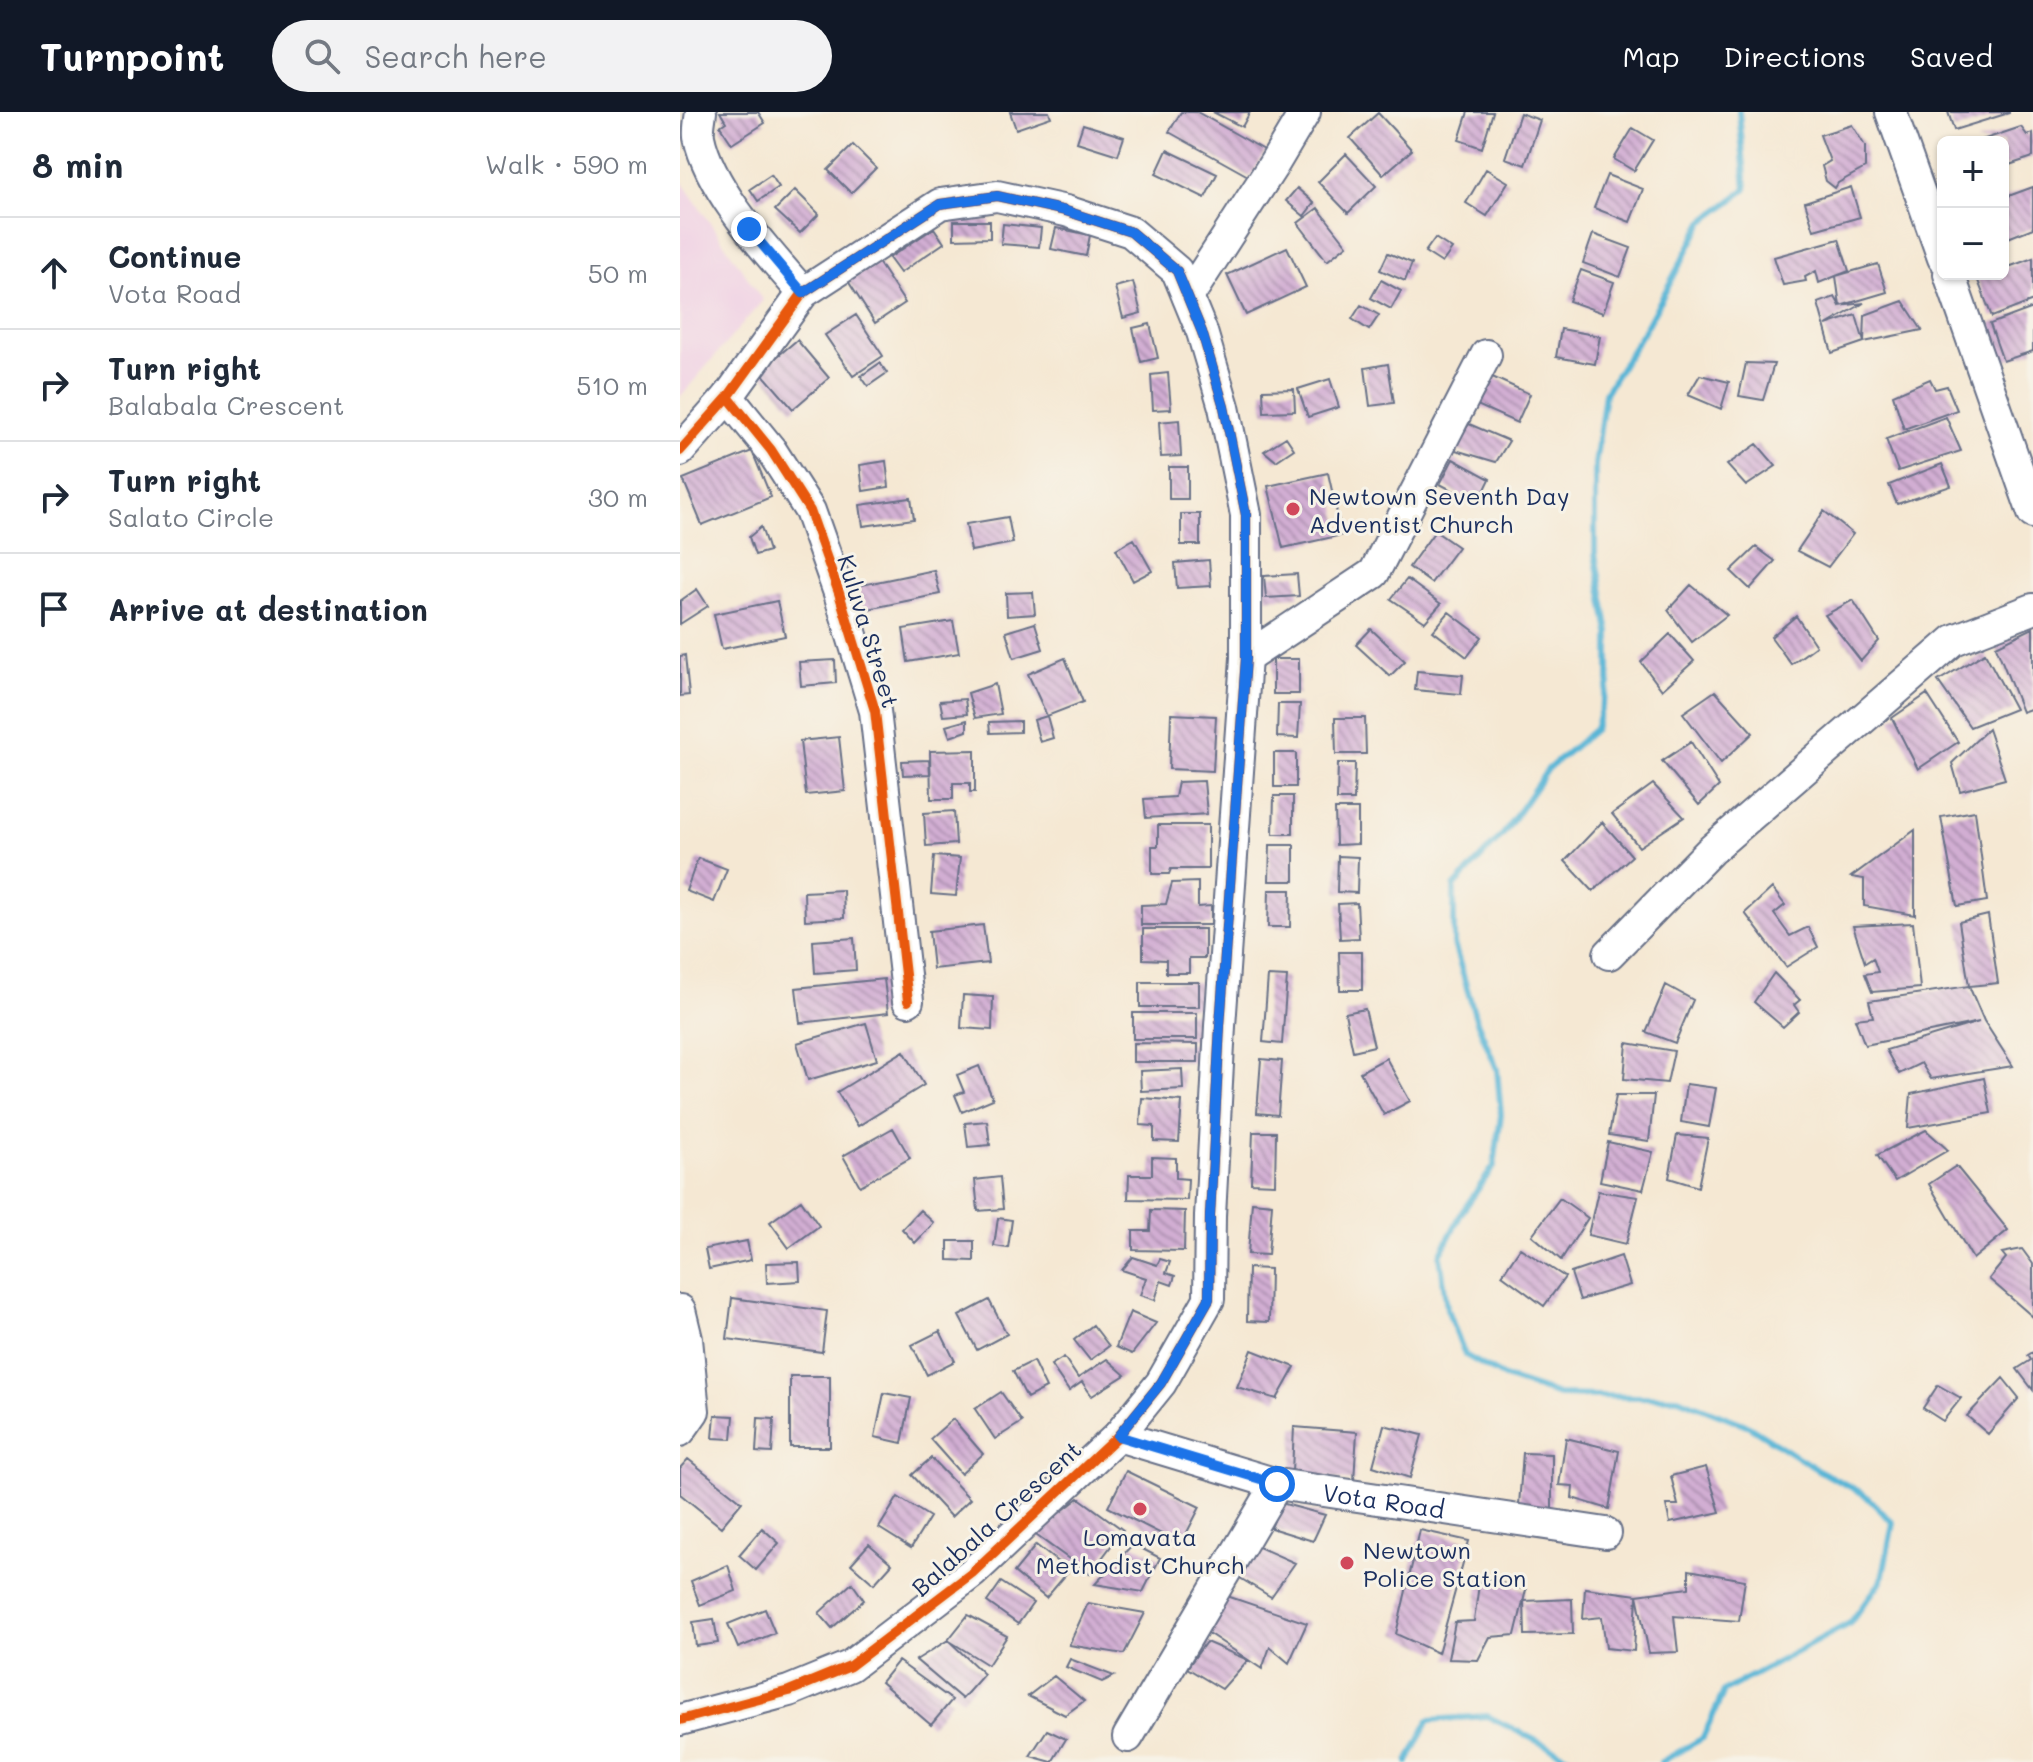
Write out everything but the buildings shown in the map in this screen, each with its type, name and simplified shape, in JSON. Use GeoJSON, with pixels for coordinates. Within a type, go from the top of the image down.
{"type":"FeatureCollection","features":[{"type":"Feature","properties":{"kind":"street"},"geometry":{"type":"LineString","coordinates":[[701,112],[699,136],[713,175],[749,229],[803,293]]}},
{"type":"Feature","properties":{"kind":"street"},"geometry":{"type":"LineString","coordinates":[[1188,297],[1305,112]]}},
{"type":"Feature","properties":{"kind":"street"},"geometry":{"type":"LineString","coordinates":[[1891,112],[1937,241]]}},
{"type":"Feature","properties":{"kind":"street","name":"Balabala Crescent"},"geometry":{"type":"LineString","coordinates":[[680,451],[728,397],[803,293],[940,204],[997,196],[1066,211],[1131,232],[1177,271],[1202,332],[1224,407],[1246,515],[1246,658],[1220,1026],[1209,1299],[1161,1383],[1118,1436],[972,1573],[850,1666],[789,1691],[680,1720]]}},
{"type":"Feature","properties":{"kind":"street"},"geometry":{"type":"LineString","coordinates":[[1951,280],[2033,513]]}},
{"type":"Feature","properties":{"kind":"street"},"geometry":{"type":"LineString","coordinates":[[1246,658],[1374,573],[1486,355]]}},
{"type":"Feature","properties":{"kind":"street","name":"Kuluva Street"},"geometry":{"type":"LineString","coordinates":[[728,397],[771,450],[810,511],[875,711],[908,1001]]}},
{"type":"Feature","properties":{"kind":"street"},"geometry":{"type":"LineString","coordinates":[[1609,954],[1710,851],[1954,640],[2033,609]]}},
{"type":"Feature","properties":{"kind":"street"},"geometry":{"type":"LineString","coordinates":[[680,1310],[687,1339],[694,1411],[680,1431]]}},
{"type":"Feature","properties":{"kind":"street","name":"Vota Road"},"geometry":{"type":"LineString","coordinates":[[1118,1436],[1277,1484],[1606,1533]]}},
{"type":"Feature","properties":{"kind":"street"},"geometry":{"type":"LineString","coordinates":[[1128,1737],[1277,1484]]}},
{"type":"Feature","properties":{"kind":"shaded area"},"geometry":{"type":"Polygon","coordinates":[[[680,179],[763,300],[680,397],[680,179]]]}},
{"type":"Feature","properties":{"kind":"waterway"},"geometry":{"type":"LineString","coordinates":[[1661,1762],[1703,1738],[1724,1691],[1850,1623],[1882,1580],[1893,1523],[1864,1494],[1818,1470],[1749,1426],[1678,1398],[1558,1395],[1504,1377],[1465,1355],[1447,1309],[1440,1255],[1462,1212],[1494,1166],[1501,1115],[1497,1069],[1476,1019],[1454,944],[1454,887],[1504,833],[1548,769],[1595,729],[1609,683],[1609,633],[1595,554],[1595,465],[1605,393],[1645,329],[1703,222],[1746,189],[1739,112]]}},
{"type":"Feature","properties":{"kind":"waterway"},"geometry":{"type":"LineString","coordinates":[[1408,1762],[1429,1720],[1487,1716],[1573,1759],[1590,1762]]}},
{"type":"Feature","properties":{"kind":"cycle path"},"geometry":{"type":"LineString","coordinates":[[680,451],[728,397],[803,293],[940,204],[997,196],[1066,211],[1131,232],[1177,271],[1202,332],[1224,407],[1246,515],[1246,658],[1220,1026],[1209,1299],[1161,1383],[1118,1436],[972,1573],[850,1666],[789,1691],[680,1720]]}},
{"type":"Feature","properties":{"kind":"cycle path"},"geometry":{"type":"LineString","coordinates":[[728,397],[771,450],[810,511],[875,711],[908,1001]]}},
{"type":"Feature","properties":{"kind":"place","name":"Newtown Seventh Day Adventist Church"},"geometry":{"type":"Point","coordinates":[1293,509]}},
{"type":"Feature","properties":{"kind":"place","name":"Lomavata Methodist Church"},"geometry":{"type":"Point","coordinates":[1140,1509]}},
{"type":"Feature","properties":{"kind":"place","name":"Newtown Police Station"},"geometry":{"type":"Point","coordinates":[1347,1563]}},
{"type":"Feature","properties":{"kind":"route"},"geometry":{"type":"LineString","coordinates":[[749,229],[803,293],[940,204],[997,196],[1066,211],[1131,232],[1177,271],[1202,332],[1224,407],[1246,515],[1246,658],[1220,1026],[1209,1299],[1161,1383],[1118,1436],[1277,1484]]}}]}
